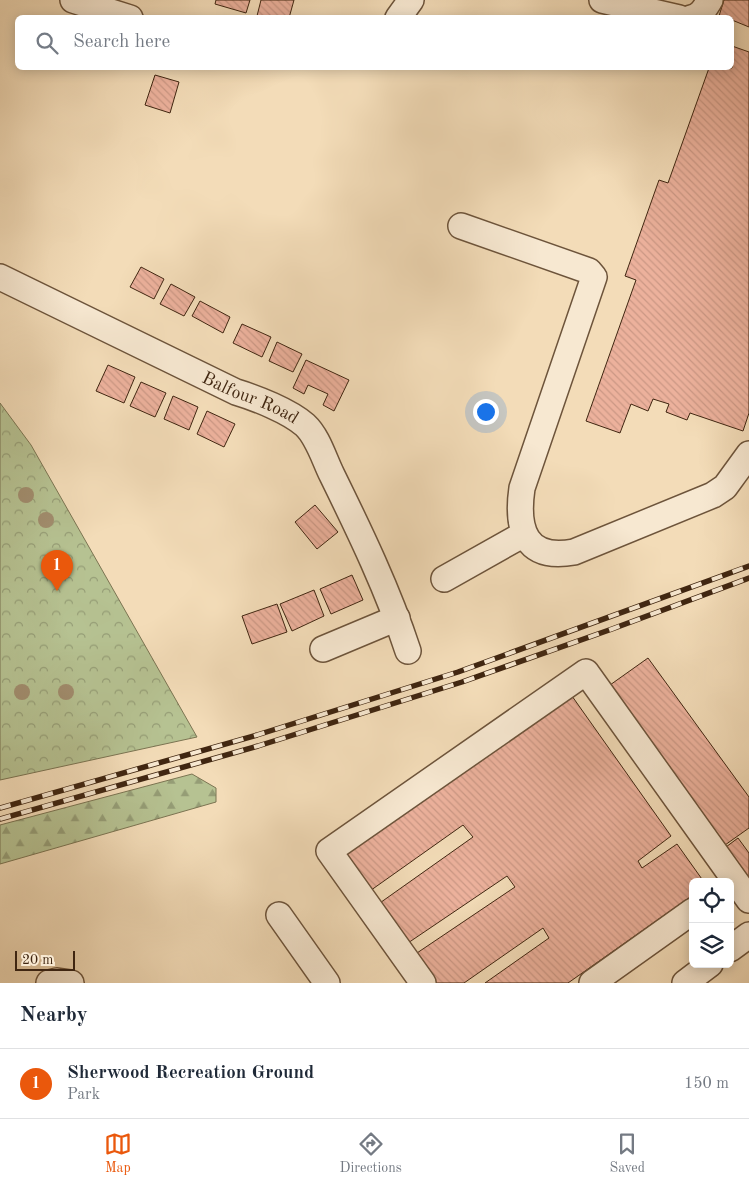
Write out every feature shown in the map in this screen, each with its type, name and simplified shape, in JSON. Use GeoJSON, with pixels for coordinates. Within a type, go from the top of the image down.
{"type":"FeatureCollection","features":[{"type":"Feature","properties":{"kind":"street"},"geometry":{"type":"LineString","coordinates":[[73,0],[120,15]]}},
{"type":"Feature","properties":{"kind":"street"},"geometry":{"type":"LineString","coordinates":[[400,15],[411,0]]}},
{"type":"Feature","properties":{"kind":"street"},"geometry":{"type":"LineString","coordinates":[[602,0],[671,15]]}},
{"type":"Feature","properties":{"kind":"street"},"geometry":{"type":"LineString","coordinates":[[699,15],[704,11],[710,0]]}},
{"type":"Feature","properties":{"kind":"street"},"geometry":{"type":"LineString","coordinates":[[461,226],[589,270],[594,277],[522,488],[519,513],[524,534],[529,541],[545,552],[566,554],[584,549],[713,495],[725,487],[749,454]]}},
{"type":"Feature","properties":{"kind":"street","name":"Balfour Road"},"geometry":{"type":"LineString","coordinates":[[0,277],[236,392],[256,398],[305,425],[314,437],[397,618],[408,651]]}},
{"type":"Feature","properties":{"kind":"street"},"geometry":{"type":"LineString","coordinates":[[444,579],[524,534]]}},
{"type":"Feature","properties":{"kind":"street"},"geometry":{"type":"LineString","coordinates":[[323,649],[397,618]]}},
{"type":"Feature","properties":{"kind":"street"},"geometry":{"type":"LineString","coordinates":[[423,983],[329,851],[586,672],[738,888]]}},
{"type":"Feature","properties":{"kind":"street"},"geometry":{"type":"LineString","coordinates":[[279,914],[316,979]]}},
{"type":"Feature","properties":{"kind":"street"},"geometry":{"type":"LineString","coordinates":[[592,983],[689,914]]}},
{"type":"Feature","properties":{"kind":"street"},"geometry":{"type":"LineString","coordinates":[[734,946],[749,935]]}},
{"type":"Feature","properties":{"kind":"street"},"geometry":{"type":"LineString","coordinates":[[685,983],[705,968]]}},
{"type":"Feature","properties":{"kind":"street"},"geometry":{"type":"LineString","coordinates":[[49,983],[57,980],[71,983]]}},
{"type":"Feature","properties":{"kind":"green space"},"geometry":{"type":"Polygon","coordinates":[[[0,403],[31,445],[197,737],[0,780],[0,403]]]}},
{"type":"Feature","properties":{"kind":"green space"},"geometry":{"type":"Polygon","coordinates":[[[192,774],[216,788],[216,802],[0,864],[0,825],[192,774]]]}},
{"type":"Feature","properties":{"kind":"building"},"geometry":{"type":"Polygon","coordinates":[[[216,0],[250,0],[246,13],[215,4],[216,0]]]}},
{"type":"Feature","properties":{"kind":"building"},"geometry":{"type":"Polygon","coordinates":[[[261,0],[294,0],[290,15],[257,15],[261,0]]]}},
{"type":"Feature","properties":{"kind":"building"},"geometry":{"type":"Polygon","coordinates":[[[724,0],[749,0],[749,27],[734,21],[734,15],[719,15],[724,0]]]}},
{"type":"Feature","properties":{"kind":"building"},"geometry":{"type":"Polygon","coordinates":[[[734,47],[749,52],[749,413],[743,431],[690,413],[687,420],[666,412],[669,404],[653,399],[648,411],[631,404],[620,433],[586,421],[636,280],[625,276],[659,180],[668,183],[708,70],[734,70],[734,47]]]}},
{"type":"Feature","properties":{"kind":"building"},"geometry":{"type":"Polygon","coordinates":[[[155,75],[179,82],[170,113],[145,105],[155,75]]]}},
{"type":"Feature","properties":{"kind":"building"},"geometry":{"type":"Polygon","coordinates":[[[141,267],[164,279],[154,299],[130,287],[141,267]]]}},
{"type":"Feature","properties":{"kind":"building"},"geometry":{"type":"Polygon","coordinates":[[[171,284],[195,297],[184,316],[160,304],[171,284]]]}},
{"type":"Feature","properties":{"kind":"building"},"geometry":{"type":"Polygon","coordinates":[[[200,301],[230,317],[223,333],[192,316],[200,301]]]}},
{"type":"Feature","properties":{"kind":"building"},"geometry":{"type":"Polygon","coordinates":[[[242,324],[271,337],[262,357],[233,343],[242,324]]]}},
{"type":"Feature","properties":{"kind":"building"},"geometry":{"type":"Polygon","coordinates":[[[277,342],[302,354],[293,372],[269,361],[277,342]]]}},
{"type":"Feature","properties":{"kind":"building"},"geometry":{"type":"Polygon","coordinates":[[[306,360],[349,380],[334,411],[323,405],[328,394],[308,385],[304,394],[293,388],[306,360]]]}},
{"type":"Feature","properties":{"kind":"building"},"geometry":{"type":"Polygon","coordinates":[[[108,365],[135,377],[124,403],[96,391],[108,365]]]}},
{"type":"Feature","properties":{"kind":"building"},"geometry":{"type":"Polygon","coordinates":[[[141,382],[166,393],[155,417],[130,406],[141,382]]]}},
{"type":"Feature","properties":{"kind":"building"},"geometry":{"type":"Polygon","coordinates":[[[173,396],[198,407],[189,430],[164,419],[173,396]]]}},
{"type":"Feature","properties":{"kind":"building"},"geometry":{"type":"Polygon","coordinates":[[[207,411],[235,424],[224,447],[197,434],[207,411]]]}},
{"type":"Feature","properties":{"kind":"building"},"geometry":{"type":"Polygon","coordinates":[[[315,505],[338,532],[317,549],[295,522],[315,505]]]}},
{"type":"Feature","properties":{"kind":"building"},"geometry":{"type":"Polygon","coordinates":[[[352,575],[363,600],[331,614],[320,589],[352,575]]]}},
{"type":"Feature","properties":{"kind":"building"},"geometry":{"type":"Polygon","coordinates":[[[314,590],[324,616],[292,631],[280,604],[314,590]]]}},
{"type":"Feature","properties":{"kind":"building"},"geometry":{"type":"Polygon","coordinates":[[[277,604],[287,632],[252,644],[242,616],[277,604]]]}},
{"type":"Feature","properties":{"kind":"building"},"geometry":{"type":"Polygon","coordinates":[[[648,658],[749,797],[749,828],[725,845],[610,685],[648,658]]]}},
{"type":"Feature","properties":{"kind":"building"},"geometry":{"type":"Polygon","coordinates":[[[567,689],[671,836],[638,861],[642,868],[677,844],[701,878],[689,878],[689,898],[568,983],[485,983],[549,938],[543,928],[464,983],[433,983],[414,955],[515,887],[507,876],[405,945],[377,905],[473,837],[463,825],[367,893],[338,852],[567,689]]]}},
{"type":"Feature","properties":{"kind":"building"},"geometry":{"type":"Polygon","coordinates":[[[738,838],[749,853],[749,878],[726,847],[738,838]]]}},
{"type":"Feature","properties":{"kind":"railway"},"geometry":{"type":"LineString","coordinates":[[0,808],[257,735],[458,672],[749,566]]}},
{"type":"Feature","properties":{"kind":"railway"},"geometry":{"type":"LineString","coordinates":[[0,819],[258,746],[462,682],[749,578]]}},
{"type":"Feature","properties":{"kind":"place","name":"Sherwood Recreation Ground"},"geometry":{"type":"Point","coordinates":[57,591]}}]}
